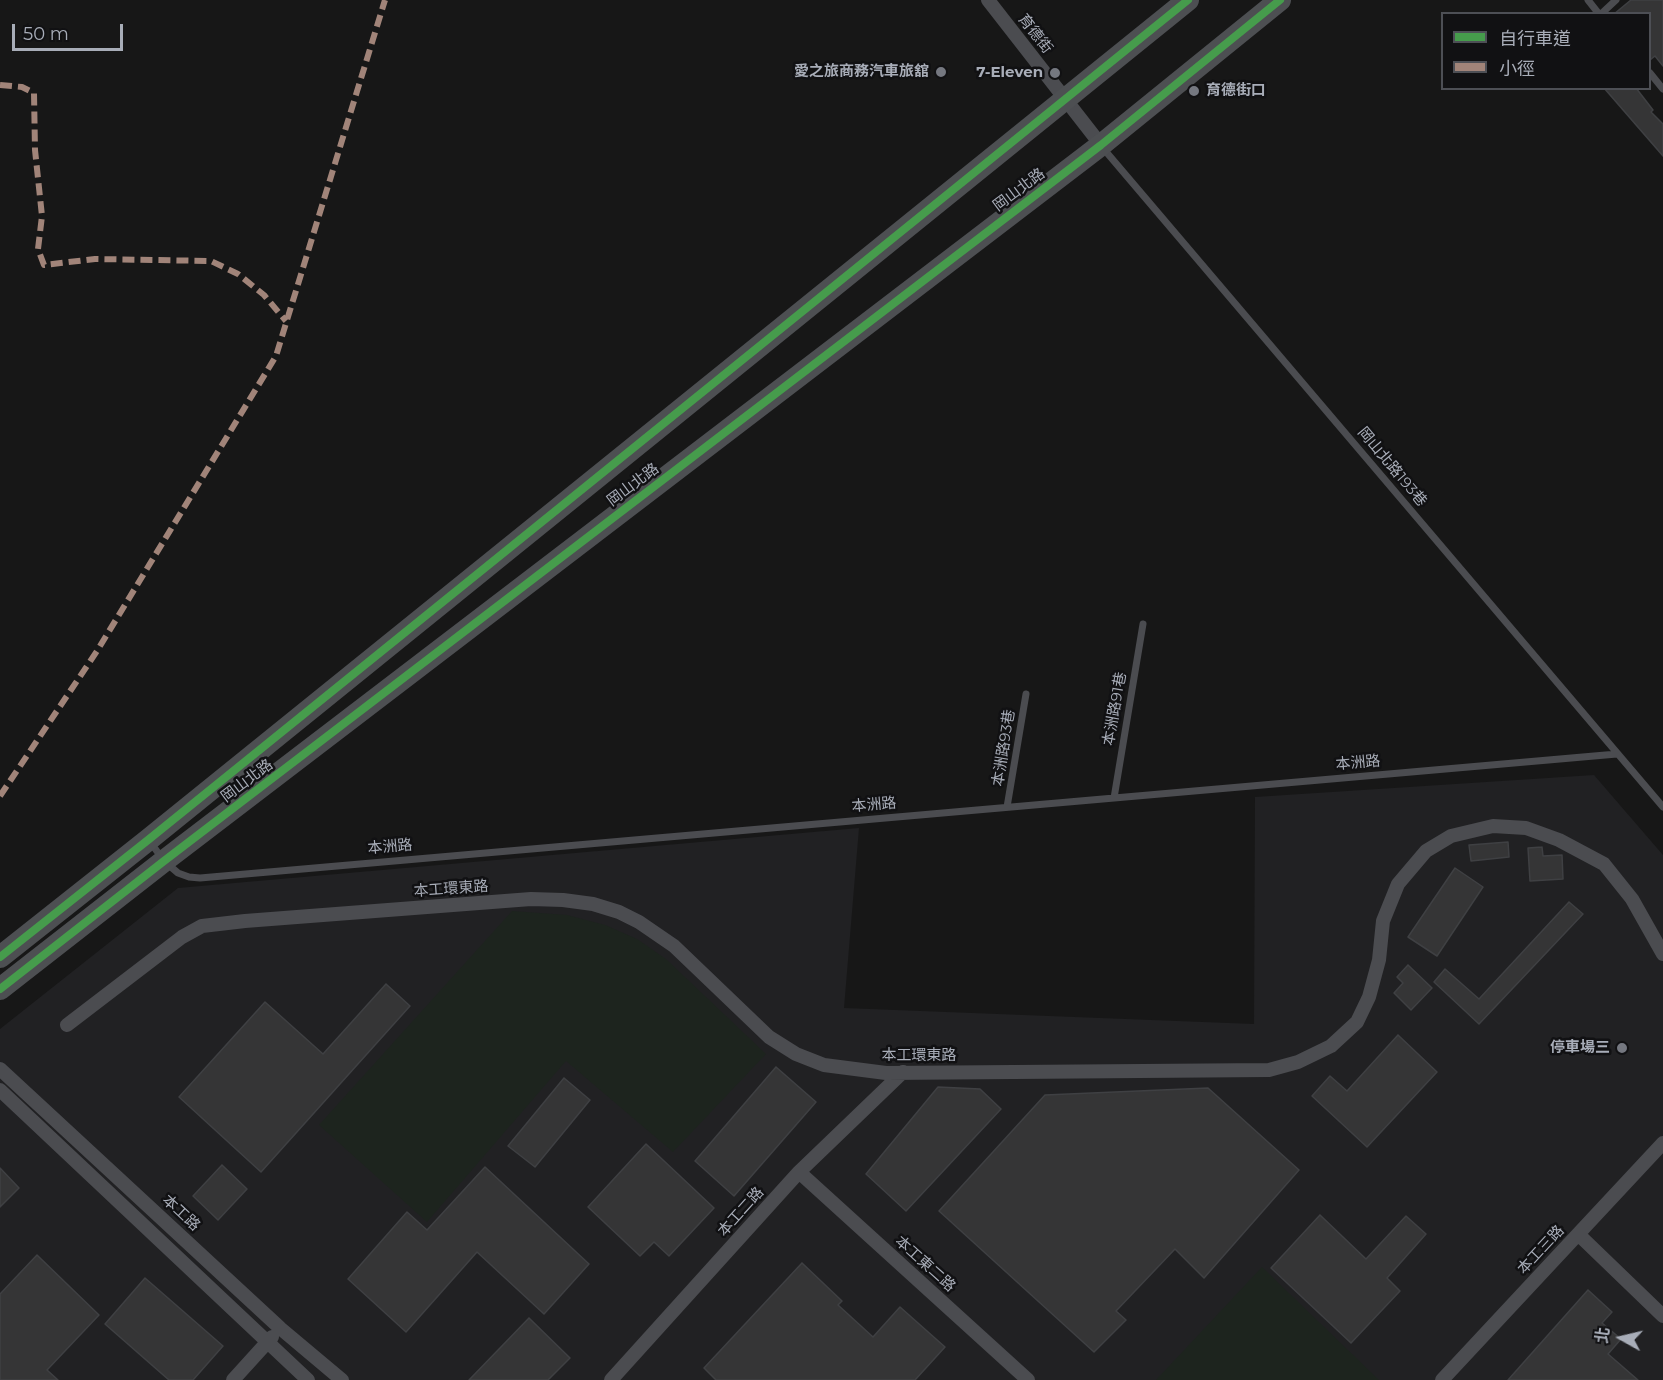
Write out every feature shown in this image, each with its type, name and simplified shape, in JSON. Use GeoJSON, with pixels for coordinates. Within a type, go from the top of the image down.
{"type":"FeatureCollection","features":[{"type":"Feature","properties":{"kind":"main road","name":"岡山北路"},"geometry":{"type":"LineString","coordinates":[[0,957],[1188,0]]}},
{"type":"Feature","properties":{"kind":"main road","name":"岡山北路"},"geometry":{"type":"LineString","coordinates":[[0,989],[164,861],[1101,145],[1280,0]]}},
{"type":"Feature","properties":{"kind":"street","name":"育德街"},"geometry":{"type":"LineString","coordinates":[[988,0],[1101,145]]}},
{"type":"Feature","properties":{"kind":"street","name":"本工環東路"},"geometry":{"type":"LineString","coordinates":[[67,1025],[182,937],[202,926],[531,899],[563,900],[593,904],[619,912],[639,922],[674,946],[769,1037],[796,1054],[824,1065],[863,1071],[903,1072],[1269,1070],[1298,1062],[1331,1046],[1357,1022],[1369,997],[1379,960],[1383,921],[1398,884],[1426,851],[1451,836],[1493,826],[1526,828],[1559,840],[1604,864],[1632,899],[1663,954]]}},
{"type":"Feature","properties":{"kind":"street","name":"本工路"},"geometry":{"type":"LineString","coordinates":[[0,1069],[280,1328],[342,1380]]}},
{"type":"Feature","properties":{"kind":"street","name":"本工二路"},"geometry":{"type":"LineString","coordinates":[[611,1380],[799,1172],[903,1072]]}},
{"type":"Feature","properties":{"kind":"street"},"geometry":{"type":"LineString","coordinates":[[0,1090],[308,1380]]}},
{"type":"Feature","properties":{"kind":"street","name":"本工三路"},"geometry":{"type":"LineString","coordinates":[[1442,1380],[1663,1143]]}},
{"type":"Feature","properties":{"kind":"street","name":"本工東二路"},"geometry":{"type":"LineString","coordinates":[[799,1172],[1028,1380]]}},
{"type":"Feature","properties":{"kind":"street"},"geometry":{"type":"LineString","coordinates":[[1578,1234],[1663,1316]]}},
{"type":"Feature","properties":{"kind":"street"},"geometry":{"type":"LineString","coordinates":[[233,1380],[280,1328]]}},
{"type":"Feature","properties":{"kind":"lane"},"geometry":{"type":"LineString","coordinates":[[1588,0],[1598,12]]}},
{"type":"Feature","properties":{"kind":"lane"},"geometry":{"type":"LineString","coordinates":[[1602,12],[1616,0]]}},
{"type":"Feature","properties":{"kind":"lane"},"geometry":{"type":"LineString","coordinates":[[1651,74],[1663,89]]}},
{"type":"Feature","properties":{"kind":"lane","name":"岡山北路193巷"},"geometry":{"type":"LineString","coordinates":[[1101,145],[1663,807]]}},
{"type":"Feature","properties":{"kind":"lane","name":"本洲路91巷"},"geometry":{"type":"LineString","coordinates":[[1114,798],[1143,624]]}},
{"type":"Feature","properties":{"kind":"lane","name":"本洲路93巷"},"geometry":{"type":"LineString","coordinates":[[1007,807],[1026,694]]}},
{"type":"Feature","properties":{"kind":"lane","name":"本洲路"},"geometry":{"type":"LineString","coordinates":[[148,840],[164,861],[178,873],[200,878],[1617,754]]}},
{"type":"Feature","properties":{"kind":"shaded area"},"geometry":{"type":"Polygon","coordinates":[[[1594,775],[1663,855],[1663,1380],[0,1380],[0,1029],[178,888],[859,828],[844,1008],[1254,1024],[1255,797],[1594,775]]]}},
{"type":"Feature","properties":{"kind":"shaded area"},"geometry":{"type":"Polygon","coordinates":[[[512,911],[567,915],[605,925],[637,939],[666,959],[766,1054],[673,1152],[566,1061],[427,1222],[319,1125],[512,911]]]}},
{"type":"Feature","properties":{"kind":"shaded area"},"geometry":{"type":"Polygon","coordinates":[[[1262,1267],[1379,1380],[1156,1380],[1262,1267]]]}},
{"type":"Feature","properties":{"kind":"building"},"geometry":{"type":"Polygon","coordinates":[[[1631,0],[1663,0],[1663,66],[1655,56],[1651,59],[1651,12],[1616,12],[1631,0]]]}},
{"type":"Feature","properties":{"kind":"building"},"geometry":{"type":"Polygon","coordinates":[[[1606,90],[1638,90],[1653,110],[1651,112],[1663,124],[1663,156],[1606,90]]]}},
{"type":"Feature","properties":{"kind":"building"},"geometry":{"type":"Polygon","coordinates":[[[1508,842],[1509,857],[1471,861],[1469,845],[1508,842]]]}},
{"type":"Feature","properties":{"kind":"building"},"geometry":{"type":"Polygon","coordinates":[[[1542,847],[1543,856],[1562,855],[1563,879],[1530,881],[1528,848],[1542,847]]]}},
{"type":"Feature","properties":{"kind":"building"},"geometry":{"type":"Polygon","coordinates":[[[1455,868],[1483,887],[1437,956],[1408,937],[1455,868]]]}},
{"type":"Feature","properties":{"kind":"building"},"geometry":{"type":"Polygon","coordinates":[[[1569,902],[1583,914],[1479,1024],[1434,982],[1445,969],[1479,999],[1569,902]]]}},
{"type":"Feature","properties":{"kind":"building"},"geometry":{"type":"Polygon","coordinates":[[[1408,965],[1432,988],[1411,1010],[1394,993],[1403,983],[1397,977],[1408,965]]]}},
{"type":"Feature","properties":{"kind":"building"},"geometry":{"type":"Polygon","coordinates":[[[386,984],[410,1006],[261,1172],[179,1097],[265,1002],[323,1054],[386,984]]]}},
{"type":"Feature","properties":{"kind":"building"},"geometry":{"type":"Polygon","coordinates":[[[1398,1035],[1437,1072],[1367,1147],[1312,1096],[1330,1076],[1347,1091],[1398,1035]]]}},
{"type":"Feature","properties":{"kind":"building"},"geometry":{"type":"Polygon","coordinates":[[[776,1067],[816,1102],[734,1196],[695,1161],[776,1067]]]}},
{"type":"Feature","properties":{"kind":"building"},"geometry":{"type":"Polygon","coordinates":[[[564,1078],[590,1100],[535,1167],[508,1146],[564,1078]]]}},
{"type":"Feature","properties":{"kind":"building"},"geometry":{"type":"Polygon","coordinates":[[[938,1087],[980,1089],[1001,1109],[906,1211],[866,1174],[938,1087]]]}},
{"type":"Feature","properties":{"kind":"building"},"geometry":{"type":"Polygon","coordinates":[[[1208,1088],[1299,1170],[1204,1278],[1175,1249],[1116,1311],[1126,1320],[1094,1352],[939,1211],[1045,1095],[1208,1088]]]}},
{"type":"Feature","properties":{"kind":"building"},"geometry":{"type":"Polygon","coordinates":[[[646,1144],[714,1208],[669,1256],[654,1242],[640,1256],[588,1207],[646,1144]]]}},
{"type":"Feature","properties":{"kind":"building"},"geometry":{"type":"Polygon","coordinates":[[[222,1165],[247,1189],[218,1220],[193,1196],[222,1165]]]}},
{"type":"Feature","properties":{"kind":"building"},"geometry":{"type":"Polygon","coordinates":[[[485,1167],[589,1264],[544,1314],[477,1252],[406,1332],[348,1279],[407,1212],[427,1230],[485,1167]]]}},
{"type":"Feature","properties":{"kind":"building"},"geometry":{"type":"Polygon","coordinates":[[[0,1168],[19,1188],[0,1207],[0,1168]]]}},
{"type":"Feature","properties":{"kind":"building"},"geometry":{"type":"Polygon","coordinates":[[[1320,1215],[1366,1259],[1406,1216],[1426,1234],[1387,1278],[1400,1291],[1351,1343],[1271,1268],[1320,1215]]]}},
{"type":"Feature","properties":{"kind":"building"},"geometry":{"type":"Polygon","coordinates":[[[37,1255],[99,1315],[47,1370],[58,1380],[0,1380],[0,1294],[37,1255]]]}},
{"type":"Feature","properties":{"kind":"building"},"geometry":{"type":"Polygon","coordinates":[[[802,1263],[842,1301],[838,1305],[873,1337],[900,1307],[945,1347],[915,1380],[716,1380],[704,1368],[802,1263]]]}},
{"type":"Feature","properties":{"kind":"building"},"geometry":{"type":"Polygon","coordinates":[[[145,1278],[223,1346],[193,1380],[169,1380],[105,1324],[145,1278]]]}},
{"type":"Feature","properties":{"kind":"building"},"geometry":{"type":"Polygon","coordinates":[[[1588,1290],[1612,1312],[1602,1323],[1621,1339],[1608,1354],[1638,1380],[1508,1380],[1588,1290]]]}},
{"type":"Feature","properties":{"kind":"building"},"geometry":{"type":"Polygon","coordinates":[[[529,1318],[570,1358],[548,1380],[469,1380],[529,1318]]]}},
{"type":"Feature","properties":{"kind":"marked path"},"geometry":{"type":"LineString","coordinates":[[0,796],[97,651],[276,356],[385,0]]}},
{"type":"Feature","properties":{"kind":"marked path"},"geometry":{"type":"LineString","coordinates":[[0,85],[22,87],[34,93],[35,150],[42,216],[38,249],[44,265],[95,259],[211,261],[238,274],[264,295],[286,321]]}},
{"type":"Feature","properties":{"kind":"cycle path"},"geometry":{"type":"LineString","coordinates":[[0,957],[1188,0]]}},
{"type":"Feature","properties":{"kind":"cycle path"},"geometry":{"type":"LineString","coordinates":[[0,989],[164,861],[1101,145],[1280,0]]}},
{"type":"Feature","properties":{"kind":"place","name":"愛之旅商務汽車旅舘"},"geometry":{"type":"Point","coordinates":[941,72]}},
{"type":"Feature","properties":{"kind":"place","name":"7-Eleven"},"geometry":{"type":"Point","coordinates":[1055,73]}},
{"type":"Feature","properties":{"kind":"place","name":"育德街口"},"geometry":{"type":"Point","coordinates":[1194,91]}},
{"type":"Feature","properties":{"kind":"place","name":"停車場三"},"geometry":{"type":"Point","coordinates":[1622,1048]}}]}
